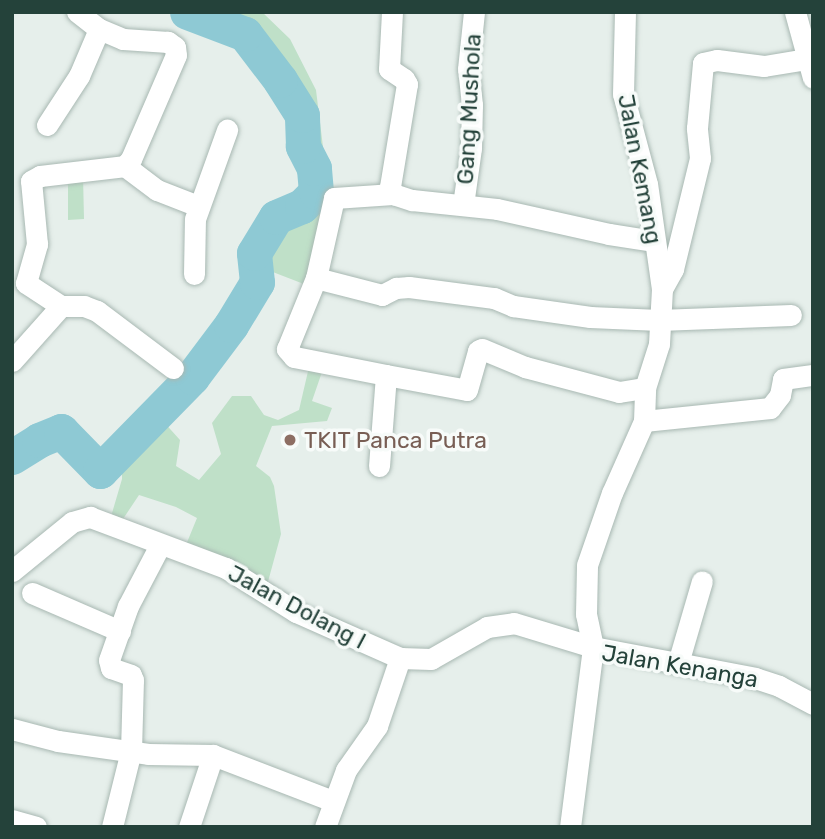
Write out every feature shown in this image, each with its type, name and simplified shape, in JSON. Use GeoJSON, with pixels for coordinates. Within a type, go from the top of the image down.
{"type":"FeatureCollection","features":[{"type":"Feature","properties":{"kind":"street"},"geometry":{"type":"LineString","coordinates":[[77,12],[99,29],[123,39],[168,42],[174,47],[176,55],[131,159],[125,166],[40,176],[31,181],[37,244],[26,283],[61,306],[84,306],[97,311],[173,368]]}},
{"type":"Feature","properties":{"kind":"street"},"geometry":{"type":"LineString","coordinates":[[392,12],[389,69],[404,79],[407,85],[390,187],[403,197]]}},
{"type":"Feature","properties":{"kind":"street","name":"Gang Mushola"},"geometry":{"type":"LineString","coordinates":[[463,205],[471,148],[472,105],[468,69],[474,12]]}},
{"type":"Feature","properties":{"kind":"street","name":"Jalan Kemang"},"geometry":{"type":"LineString","coordinates":[[593,647],[586,614],[587,565],[612,493],[644,421],[645,388],[659,344],[662,289],[647,184],[623,94],[625,12]]}},
{"type":"Feature","properties":{"kind":"street"},"geometry":{"type":"LineString","coordinates":[[662,289],[673,269],[700,158],[697,128],[703,63],[717,60],[764,66],[811,66],[795,12]]}},
{"type":"Feature","properties":{"kind":"street"},"geometry":{"type":"LineString","coordinates":[[47,125],[79,76],[99,29]]}},
{"type":"Feature","properties":{"kind":"street"},"geometry":{"type":"LineString","coordinates":[[194,274],[193,237],[198,206],[227,130]]}},
{"type":"Feature","properties":{"kind":"street"},"geometry":{"type":"LineString","coordinates":[[125,166],[157,190],[198,206]]}},
{"type":"Feature","properties":{"kind":"street"},"geometry":{"type":"LineString","coordinates":[[645,388],[619,392],[525,367],[482,349],[478,351],[473,364],[467,390],[294,357],[287,349],[316,278],[334,198],[403,197],[463,205],[654,241]]}},
{"type":"Feature","properties":{"kind":"street"},"geometry":{"type":"LineString","coordinates":[[316,278],[382,295],[396,288],[409,287],[494,298],[513,306],[590,317],[659,320],[791,314]]}},
{"type":"Feature","properties":{"kind":"street"},"geometry":{"type":"LineString","coordinates":[[12,361],[61,306]]}},
{"type":"Feature","properties":{"kind":"street"},"geometry":{"type":"LineString","coordinates":[[379,466],[386,375]]}},
{"type":"Feature","properties":{"kind":"street"},"geometry":{"type":"LineString","coordinates":[[644,421],[770,408],[779,395],[783,379],[813,375]]}},
{"type":"Feature","properties":{"kind":"street","name":"Jalan Dolang I"},"geometry":{"type":"LineString","coordinates":[[12,571],[72,522],[85,517],[226,568],[296,612],[400,659],[431,659],[487,626],[514,623],[593,647]]}},
{"type":"Feature","properties":{"kind":"street"},"geometry":{"type":"LineString","coordinates":[[112,827],[131,751],[133,680],[131,675],[111,668],[109,660],[128,606],[160,545]]}},
{"type":"Feature","properties":{"kind":"street"},"geometry":{"type":"LineString","coordinates":[[678,663],[702,581]]}},
{"type":"Feature","properties":{"kind":"street"},"geometry":{"type":"LineString","coordinates":[[32,593],[120,631]]}},
{"type":"Feature","properties":{"kind":"street","name":"Jalan Kenanga"},"geometry":{"type":"LineString","coordinates":[[570,827],[593,647],[767,682],[813,704]]}},
{"type":"Feature","properties":{"kind":"street"},"geometry":{"type":"LineString","coordinates":[[325,827],[346,771],[377,726],[400,659]]}},
{"type":"Feature","properties":{"kind":"street"},"geometry":{"type":"LineString","coordinates":[[12,729],[58,741],[131,751],[172,756],[213,755],[333,801]]}},
{"type":"Feature","properties":{"kind":"street"},"geometry":{"type":"LineString","coordinates":[[189,827],[213,755]]}},
{"type":"Feature","properties":{"kind":"street"},"geometry":{"type":"LineString","coordinates":[[12,820],[36,827]]}},
{"type":"Feature","properties":{"kind":"green space"},"geometry":{"type":"Polygon","coordinates":[[[234,12],[262,12],[290,39],[316,90],[330,204],[309,286],[265,269],[260,258],[271,229],[282,217],[302,208],[320,193],[312,150],[305,139],[300,100],[250,22],[234,12]]]}},
{"type":"Feature","properties":{"kind":"green space"},"geometry":{"type":"Polygon","coordinates":[[[68,176],[83,176],[84,219],[68,220],[68,176]]]}},
{"type":"Feature","properties":{"kind":"green space"},"geometry":{"type":"Polygon","coordinates":[[[309,367],[322,372],[312,401],[332,408],[327,421],[272,426],[256,466],[270,477],[274,486],[281,534],[266,589],[181,557],[197,518],[176,507],[139,495],[117,528],[110,520],[122,479],[122,459],[162,420],[180,440],[176,466],[199,480],[221,454],[212,423],[232,396],[251,396],[264,415],[278,420],[299,410],[309,367]]]}},
{"type":"Feature","properties":{"kind":"waterway"},"geometry":{"type":"LineString","coordinates":[[12,457],[39,440],[61,431],[100,471],[192,377],[231,325],[257,282],[254,253],[276,217],[302,206],[316,192],[314,168],[303,146],[302,115],[280,80],[245,34],[187,12]]}},
{"type":"Feature","properties":{"kind":"place","name":"TKIT Panca Putra"},"geometry":{"type":"Point","coordinates":[290,440]}}]}
